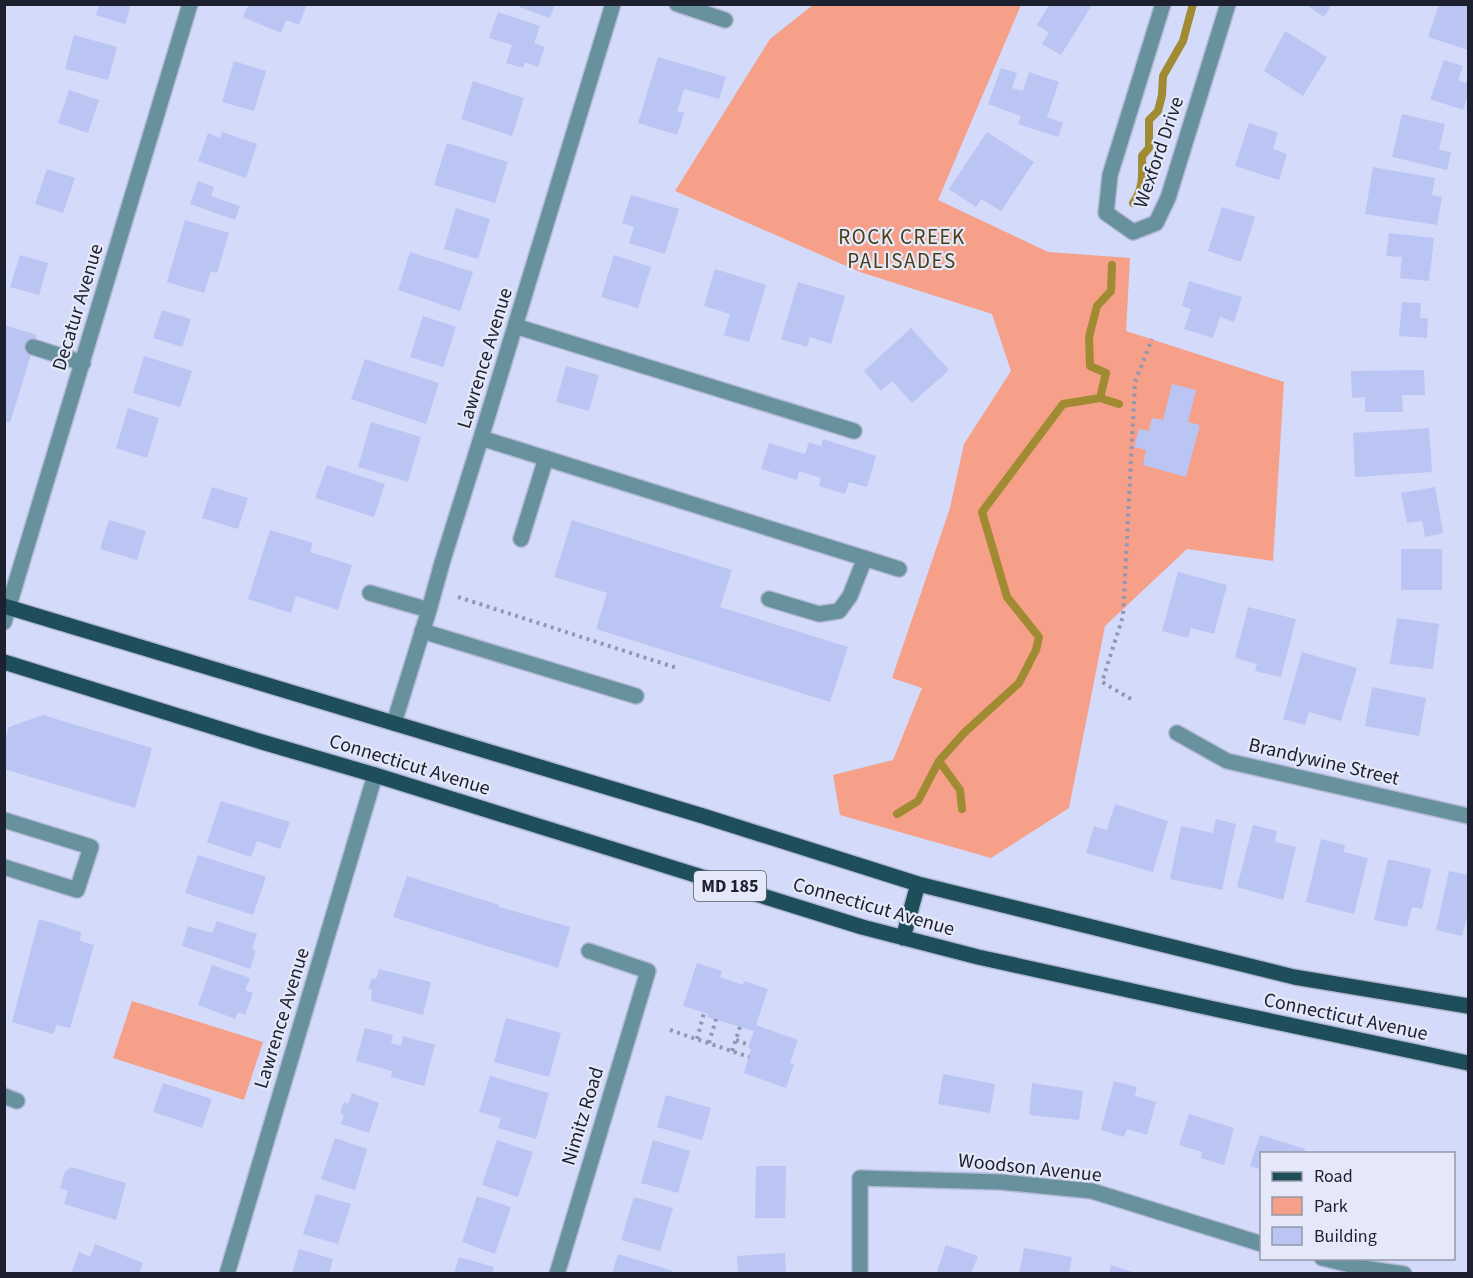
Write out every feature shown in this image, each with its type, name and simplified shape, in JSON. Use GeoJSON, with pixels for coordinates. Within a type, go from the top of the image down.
{"type":"FeatureCollection","features":[{"type":"Feature","properties":{"kind":"main road","name":"Connecticut Avenue"},"geometry":{"type":"LineString","coordinates":[[6,612],[206,665],[918,884],[1294,977],[1468,1006]]}},
{"type":"Feature","properties":{"kind":"main road","name":"Connecticut Avenue"},"geometry":{"type":"LineString","coordinates":[[4,662],[862,927],[978,957],[1468,1063]]}},
{"type":"Feature","properties":{"kind":"main road"},"geometry":{"type":"LineString","coordinates":[[903,938],[918,884]]}},
{"type":"Feature","properties":{"kind":"street","name":"Decatur Avenue"},"geometry":{"type":"LineString","coordinates":[[6,612],[190,4]]}},
{"type":"Feature","properties":{"kind":"street","name":"Lawrence Avenue"},"geometry":{"type":"LineString","coordinates":[[394,723],[613,4]]}},
{"type":"Feature","properties":{"kind":"street"},"geometry":{"type":"LineString","coordinates":[[677,4],[726,20]]}},
{"type":"Feature","properties":{"kind":"street","name":"Wexford Drive"},"geometry":{"type":"LineString","coordinates":[[1163,4],[1110,175],[1106,213],[1132,232],[1156,223],[1168,198],[1228,4]]}},
{"type":"Feature","properties":{"kind":"street"},"geometry":{"type":"LineString","coordinates":[[515,326],[854,431]]}},
{"type":"Feature","properties":{"kind":"street"},"geometry":{"type":"LineString","coordinates":[[33,347],[83,363]]}},
{"type":"Feature","properties":{"kind":"street"},"geometry":{"type":"LineString","coordinates":[[481,438],[899,569]]}},
{"type":"Feature","properties":{"kind":"street"},"geometry":{"type":"LineString","coordinates":[[521,539],[546,458]]}},
{"type":"Feature","properties":{"kind":"street"},"geometry":{"type":"LineString","coordinates":[[769,599],[819,614],[839,611],[850,596],[865,558]]}},
{"type":"Feature","properties":{"kind":"street"},"geometry":{"type":"LineString","coordinates":[[370,593],[429,610]]}},
{"type":"Feature","properties":{"kind":"street"},"geometry":{"type":"LineString","coordinates":[[422,632],[636,696]]}},
{"type":"Feature","properties":{"kind":"street","name":"Brandywine Street"},"geometry":{"type":"LineString","coordinates":[[1177,733],[1227,761],[1468,816]]}},
{"type":"Feature","properties":{"kind":"street","name":"Lawrence Avenue"},"geometry":{"type":"LineString","coordinates":[[227,1274],[375,775]]}},
{"type":"Feature","properties":{"kind":"street"},"geometry":{"type":"LineString","coordinates":[[4,820],[91,847],[77,890],[4,867]]}},
{"type":"Feature","properties":{"kind":"street","name":"Nimitz Road"},"geometry":{"type":"LineString","coordinates":[[556,1274],[648,971],[589,951]]}},
{"type":"Feature","properties":{"kind":"street","name":"Woodson Avenue"},"geometry":{"type":"LineString","coordinates":[[860,1274],[860,1178],[1001,1182],[1092,1191],[1260,1243]]}},
{"type":"Feature","properties":{"kind":"street"},"geometry":{"type":"LineString","coordinates":[[1330,1260],[1404,1274]]}},
{"type":"Feature","properties":{"kind":"path"},"geometry":{"type":"LineString","coordinates":[[1131,699],[1102,682],[1123,616],[1135,382],[1152,339]]}},
{"type":"Feature","properties":{"kind":"path"},"geometry":{"type":"LineString","coordinates":[[458,597],[677,668]]}},
{"type":"Feature","properties":{"kind":"path"},"geometry":{"type":"LineString","coordinates":[[697,1039],[704,1013]]}},
{"type":"Feature","properties":{"kind":"path"},"geometry":{"type":"LineString","coordinates":[[709,1043],[716,1019]]}},
{"type":"Feature","properties":{"kind":"path"},"geometry":{"type":"LineString","coordinates":[[732,1051],[740,1027]]}},
{"type":"Feature","properties":{"kind":"path"},"geometry":{"type":"LineString","coordinates":[[670,1030],[749,1057]]}},
{"type":"Feature","properties":{"kind":"path"},"geometry":{"type":"LineString","coordinates":[[736,1040],[749,1045]]}},
{"type":"Feature","properties":{"kind":"green space"},"geometry":{"type":"Polygon","coordinates":[[[813,5],[1021,5],[938,200],[1048,252],[1130,258],[1126,331],[1284,382],[1273,561],[1187,549],[1105,626],[1069,808],[991,858],[840,815],[833,775],[893,760],[922,688],[892,678],[950,508],[964,444],[1011,371],[992,314],[860,272],[675,191],[770,39],[813,5]]]}},
{"type":"Feature","properties":{"kind":"green space"},"geometry":{"type":"Polygon","coordinates":[[[132,1001],[263,1042],[244,1100],[113,1058],[132,1001]]]}},
{"type":"Feature","properties":{"kind":"building"},"geometry":{"type":"Polygon","coordinates":[[[99,4],[131,4],[125,24],[96,15],[99,4]]]}},
{"type":"Feature","properties":{"kind":"building"},"geometry":{"type":"Polygon","coordinates":[[[249,4],[307,4],[299,25],[286,20],[281,33],[243,17],[249,4]]]}},
{"type":"Feature","properties":{"kind":"building"},"geometry":{"type":"Polygon","coordinates":[[[520,4],[555,4],[550,18],[519,7],[520,4]]]}},
{"type":"Feature","properties":{"kind":"building"},"geometry":{"type":"Polygon","coordinates":[[[1305,4],[1332,4],[1324,17],[1305,4]]]}},
{"type":"Feature","properties":{"kind":"building"},"geometry":{"type":"Polygon","coordinates":[[[1439,4],[1468,4],[1468,50],[1428,37],[1439,4]]]}},
{"type":"Feature","properties":{"kind":"building"},"geometry":{"type":"Polygon","coordinates":[[[1049,5],[1092,5],[1061,55],[1042,44],[1049,33],[1037,25],[1049,5]]]}},
{"type":"Feature","properties":{"kind":"building"},"geometry":{"type":"Polygon","coordinates":[[[498,12],[540,26],[534,43],[545,47],[538,67],[525,62],[523,68],[506,63],[512,45],[489,38],[498,12]]]}},
{"type":"Feature","properties":{"kind":"building"},"geometry":{"type":"Polygon","coordinates":[[[1285,31],[1327,57],[1303,96],[1264,71],[1285,31]]]}},
{"type":"Feature","properties":{"kind":"building"},"geometry":{"type":"Polygon","coordinates":[[[74,35],[117,47],[108,80],[65,69],[74,35]]]}},
{"type":"Feature","properties":{"kind":"building"},"geometry":{"type":"Polygon","coordinates":[[[658,57],[726,77],[719,99],[684,89],[677,111],[684,113],[677,135],[638,123],[658,57]]]}},
{"type":"Feature","properties":{"kind":"building"},"geometry":{"type":"Polygon","coordinates":[[[1444,60],[1463,66],[1458,80],[1468,84],[1468,95],[1463,110],[1430,99],[1444,60]]]}},
{"type":"Feature","properties":{"kind":"building"},"geometry":{"type":"Polygon","coordinates":[[[234,61],[266,71],[254,111],[222,102],[234,61]]]}},
{"type":"Feature","properties":{"kind":"building"},"geometry":{"type":"Polygon","coordinates":[[[1001,68],[1017,73],[1012,88],[1023,91],[1029,72],[1059,82],[1047,117],[1063,123],[1058,137],[1018,124],[1021,116],[988,104],[1001,68]]]}},
{"type":"Feature","properties":{"kind":"building"},"geometry":{"type":"Polygon","coordinates":[[[473,81],[524,98],[512,136],[461,119],[473,81]]]}},
{"type":"Feature","properties":{"kind":"building"},"geometry":{"type":"Polygon","coordinates":[[[69,90],[99,100],[88,133],[58,123],[69,90]]]}},
{"type":"Feature","properties":{"kind":"building"},"geometry":{"type":"Polygon","coordinates":[[[1402,114],[1445,124],[1439,150],[1451,152],[1447,170],[1392,157],[1402,114]]]}},
{"type":"Feature","properties":{"kind":"building"},"geometry":{"type":"Polygon","coordinates":[[[1249,123],[1278,132],[1273,149],[1287,154],[1279,180],[1235,166],[1249,123]]]}},
{"type":"Feature","properties":{"kind":"building"},"geometry":{"type":"Polygon","coordinates":[[[222,132],[257,144],[246,178],[198,161],[208,133],[220,138],[222,132]]]}},
{"type":"Feature","properties":{"kind":"building"},"geometry":{"type":"Polygon","coordinates":[[[987,132],[1034,162],[1001,211],[981,199],[976,207],[949,189],[987,132]]]}},
{"type":"Feature","properties":{"kind":"building"},"geometry":{"type":"Polygon","coordinates":[[[447,143],[508,162],[495,203],[434,185],[447,143]]]}},
{"type":"Feature","properties":{"kind":"building"},"geometry":{"type":"Polygon","coordinates":[[[1373,167],[1435,178],[1432,195],[1442,197],[1437,225],[1365,214],[1373,167]]]}},
{"type":"Feature","properties":{"kind":"building"},"geometry":{"type":"Polygon","coordinates":[[[47,169],[75,178],[63,213],[35,204],[47,169]]]}},
{"type":"Feature","properties":{"kind":"building"},"geometry":{"type":"Polygon","coordinates":[[[198,181],[214,187],[211,196],[240,206],[235,220],[190,204],[198,181]]]}},
{"type":"Feature","properties":{"kind":"building"},"geometry":{"type":"Polygon","coordinates":[[[631,195],[679,209],[665,254],[629,243],[634,227],[622,223],[631,195]]]}},
{"type":"Feature","properties":{"kind":"building"},"geometry":{"type":"Polygon","coordinates":[[[1222,207],[1255,217],[1241,262],[1208,251],[1222,207]]]}},
{"type":"Feature","properties":{"kind":"building"},"geometry":{"type":"Polygon","coordinates":[[[456,208],[490,219],[478,259],[444,249],[456,208]]]}},
{"type":"Feature","properties":{"kind":"building"},"geometry":{"type":"Polygon","coordinates":[[[185,220],[229,233],[217,273],[211,271],[204,293],[167,282],[185,220]]]}},
{"type":"Feature","properties":{"kind":"building"},"geometry":{"type":"Polygon","coordinates":[[[1389,233],[1434,238],[1429,281],[1400,278],[1402,257],[1386,256],[1389,233]]]}},
{"type":"Feature","properties":{"kind":"building"},"geometry":{"type":"Polygon","coordinates":[[[410,252],[473,272],[460,311],[398,290],[410,252]]]}},
{"type":"Feature","properties":{"kind":"building"},"geometry":{"type":"Polygon","coordinates":[[[20,255],[48,263],[39,295],[10,287],[20,255]]]}},
{"type":"Feature","properties":{"kind":"building"},"geometry":{"type":"Polygon","coordinates":[[[614,255],[651,267],[638,308],[601,297],[614,255]]]}},
{"type":"Feature","properties":{"kind":"building"},"geometry":{"type":"Polygon","coordinates":[[[715,269],[766,285],[749,342],[724,335],[730,314],[704,306],[715,269]]]}},
{"type":"Feature","properties":{"kind":"building"},"geometry":{"type":"Polygon","coordinates":[[[1189,281],[1242,297],[1234,322],[1220,317],[1213,338],[1184,329],[1191,309],[1182,306],[1189,281]]]}},
{"type":"Feature","properties":{"kind":"building"},"geometry":{"type":"Polygon","coordinates":[[[798,282],[845,296],[831,344],[810,337],[807,347],[781,339],[798,282]]]}},
{"type":"Feature","properties":{"kind":"building"},"geometry":{"type":"Polygon","coordinates":[[[1402,302],[1421,303],[1420,318],[1428,318],[1427,338],[1399,336],[1402,302]]]}},
{"type":"Feature","properties":{"kind":"building"},"geometry":{"type":"Polygon","coordinates":[[[162,310],[191,319],[182,347],[153,338],[162,310]]]}},
{"type":"Feature","properties":{"kind":"building"},"geometry":{"type":"Polygon","coordinates":[[[423,316],[456,327],[443,367],[410,357],[423,316]]]}},
{"type":"Feature","properties":{"kind":"building"},"geometry":{"type":"Polygon","coordinates":[[[4,325],[37,335],[10,423],[4,421],[4,325]]]}},
{"type":"Feature","properties":{"kind":"building"},"geometry":{"type":"Polygon","coordinates":[[[911,328],[949,370],[912,403],[892,381],[881,391],[864,371],[911,328]]]}},
{"type":"Feature","properties":{"kind":"building"},"geometry":{"type":"Polygon","coordinates":[[[144,356],[192,371],[180,407],[133,393],[144,356]]]}},
{"type":"Feature","properties":{"kind":"building"},"geometry":{"type":"Polygon","coordinates":[[[365,359],[439,383],[426,424],[351,399],[365,359]]]}},
{"type":"Feature","properties":{"kind":"building"},"geometry":{"type":"Polygon","coordinates":[[[566,366],[599,375],[589,411],[556,402],[566,366]]]}},
{"type":"Feature","properties":{"kind":"building"},"geometry":{"type":"Polygon","coordinates":[[[1424,370],[1425,395],[1402,395],[1403,412],[1365,412],[1365,397],[1352,398],[1351,371],[1424,370]]]}},
{"type":"Feature","properties":{"kind":"building"},"geometry":{"type":"Polygon","coordinates":[[[1172,384],[1196,390],[1188,422],[1200,425],[1186,477],[1143,465],[1146,450],[1134,447],[1139,429],[1149,431],[1152,418],[1163,420],[1172,384]]]}},
{"type":"Feature","properties":{"kind":"building"},"geometry":{"type":"Polygon","coordinates":[[[128,408],[159,418],[147,458],[116,448],[128,408]]]}},
{"type":"Feature","properties":{"kind":"building"},"geometry":{"type":"Polygon","coordinates":[[[371,422],[421,437],[408,482],[358,467],[371,422]]]}},
{"type":"Feature","properties":{"kind":"building"},"geometry":{"type":"Polygon","coordinates":[[[1429,428],[1432,472],[1355,477],[1353,433],[1429,428]]]}},
{"type":"Feature","properties":{"kind":"building"},"geometry":{"type":"Polygon","coordinates":[[[823,439],[876,456],[867,487],[849,482],[845,494],[819,486],[821,478],[799,471],[797,480],[761,469],[769,443],[805,454],[809,442],[821,446],[823,439]]]}},
{"type":"Feature","properties":{"kind":"building"},"geometry":{"type":"Polygon","coordinates":[[[327,465],[385,484],[374,517],[315,498],[327,465]]]}},
{"type":"Feature","properties":{"kind":"building"},"geometry":{"type":"Polygon","coordinates":[[[212,487],[248,498],[238,529],[202,518],[212,487]]]}},
{"type":"Feature","properties":{"kind":"building"},"geometry":{"type":"Polygon","coordinates":[[[1435,487],[1443,533],[1425,537],[1422,521],[1407,523],[1401,493],[1435,487]]]}},
{"type":"Feature","properties":{"kind":"building"},"geometry":{"type":"Polygon","coordinates":[[[109,520],[146,531],[137,560],[100,549],[109,520]]]}},
{"type":"Feature","properties":{"kind":"building"},"geometry":{"type":"Polygon","coordinates":[[[572,520],[732,570],[720,607],[848,647],[830,702],[596,629],[607,593],[554,577],[572,520]]]}},
{"type":"Feature","properties":{"kind":"building"},"geometry":{"type":"Polygon","coordinates":[[[270,530],[313,543],[310,552],[352,565],[338,610],[296,596],[291,613],[248,599],[270,530]]]}},
{"type":"Feature","properties":{"kind":"building"},"geometry":{"type":"Polygon","coordinates":[[[1401,549],[1442,549],[1442,590],[1401,590],[1401,549]]]}},
{"type":"Feature","properties":{"kind":"building"},"geometry":{"type":"Polygon","coordinates":[[[1178,572],[1227,585],[1214,634],[1191,628],[1188,638],[1162,631],[1178,572]]]}},
{"type":"Feature","properties":{"kind":"building"},"geometry":{"type":"Polygon","coordinates":[[[1248,607],[1296,619],[1281,677],[1255,671],[1257,664],[1235,658],[1248,607]]]}},
{"type":"Feature","properties":{"kind":"building"},"geometry":{"type":"Polygon","coordinates":[[[1397,618],[1439,624],[1433,669],[1390,664],[1397,618]]]}},
{"type":"Feature","properties":{"kind":"building"},"geometry":{"type":"Polygon","coordinates":[[[1302,652],[1357,668],[1341,721],[1309,712],[1305,725],[1283,719],[1302,652]]]}},
{"type":"Feature","properties":{"kind":"building"},"geometry":{"type":"Polygon","coordinates":[[[1372,687],[1426,698],[1419,736],[1365,726],[1372,687]]]}},
{"type":"Feature","properties":{"kind":"building"},"geometry":{"type":"Polygon","coordinates":[[[43,715],[152,748],[135,808],[4,769],[4,746],[9,727],[43,715]]]}},
{"type":"Feature","properties":{"kind":"building"},"geometry":{"type":"Polygon","coordinates":[[[221,801],[290,822],[280,849],[257,841],[251,857],[207,842],[221,801]]]}},
{"type":"Feature","properties":{"kind":"building"},"geometry":{"type":"Polygon","coordinates":[[[1115,804],[1168,821],[1153,872],[1086,853],[1094,826],[1107,830],[1115,804]]]}},
{"type":"Feature","properties":{"kind":"building"},"geometry":{"type":"Polygon","coordinates":[[[1216,819],[1236,824],[1222,890],[1170,879],[1181,826],[1213,833],[1216,819]]]}},
{"type":"Feature","properties":{"kind":"building"},"geometry":{"type":"Polygon","coordinates":[[[1253,825],[1277,831],[1275,842],[1296,847],[1283,900],[1237,887],[1253,825]]]}},
{"type":"Feature","properties":{"kind":"building"},"geometry":{"type":"Polygon","coordinates":[[[1321,839],[1345,845],[1344,852],[1368,858],[1354,914],[1306,902],[1321,839]]]}},
{"type":"Feature","properties":{"kind":"building"},"geometry":{"type":"Polygon","coordinates":[[[198,855],[266,877],[253,915],[185,893],[198,855]]]}},
{"type":"Feature","properties":{"kind":"building"},"geometry":{"type":"Polygon","coordinates":[[[1388,859],[1431,869],[1422,909],[1412,907],[1407,927],[1374,920],[1388,859]]]}},
{"type":"Feature","properties":{"kind":"building"},"geometry":{"type":"Polygon","coordinates":[[[1449,871],[1468,875],[1468,916],[1462,936],[1436,930],[1449,871]]]}},
{"type":"Feature","properties":{"kind":"building"},"geometry":{"type":"Polygon","coordinates":[[[407,876],[499,905],[499,907],[570,927],[558,968],[393,917],[407,876]]]}},
{"type":"Feature","properties":{"kind":"building"},"geometry":{"type":"Polygon","coordinates":[[[39,919],[81,932],[80,941],[94,945],[70,1028],[57,1025],[53,1034],[12,1022],[39,919]]]}},
{"type":"Feature","properties":{"kind":"building"},"geometry":{"type":"Polygon","coordinates":[[[217,921],[257,934],[252,949],[256,951],[250,969],[182,946],[188,926],[212,933],[217,921]]]}},
{"type":"Feature","properties":{"kind":"building"},"geometry":{"type":"Polygon","coordinates":[[[697,963],[722,971],[720,977],[743,985],[744,981],[768,989],[756,1025],[798,1040],[790,1063],[794,1064],[786,1088],[744,1073],[751,1049],[748,1048],[754,1031],[707,1017],[708,1014],[683,1006],[697,963]]]}},
{"type":"Feature","properties":{"kind":"building"},"geometry":{"type":"Polygon","coordinates":[[[212,965],[250,978],[245,990],[253,993],[245,1015],[238,1012],[235,1019],[198,1005],[212,965]]]}},
{"type":"Feature","properties":{"kind":"building"},"geometry":{"type":"Polygon","coordinates":[[[379,969],[431,982],[423,1015],[371,1001],[372,990],[368,989],[372,978],[376,979],[379,969]]]}},
{"type":"Feature","properties":{"kind":"building"},"geometry":{"type":"Polygon","coordinates":[[[506,1018],[561,1033],[549,1077],[494,1062],[506,1018]]]}},
{"type":"Feature","properties":{"kind":"building"},"geometry":{"type":"Polygon","coordinates":[[[365,1028],[393,1035],[391,1043],[401,1046],[403,1036],[435,1045],[424,1086],[391,1077],[392,1071],[356,1061],[365,1028]]]}},
{"type":"Feature","properties":{"kind":"building"},"geometry":{"type":"Polygon","coordinates":[[[943,1074],[995,1084],[990,1113],[938,1104],[943,1074]]]}},
{"type":"Feature","properties":{"kind":"building"},"geometry":{"type":"Polygon","coordinates":[[[490,1076],[549,1093],[536,1139],[498,1128],[501,1118],[479,1112],[490,1076]]]}},
{"type":"Feature","properties":{"kind":"building"},"geometry":{"type":"Polygon","coordinates":[[[1114,1081],[1137,1087],[1135,1096],[1156,1102],[1147,1135],[1127,1129],[1124,1137],[1101,1130],[1114,1081]]]}},
{"type":"Feature","properties":{"kind":"building"},"geometry":{"type":"Polygon","coordinates":[[[163,1083],[212,1099],[202,1128],[153,1112],[163,1083]]]}},
{"type":"Feature","properties":{"kind":"building"},"geometry":{"type":"Polygon","coordinates":[[[1032,1083],[1083,1091],[1079,1120],[1029,1115],[1032,1083]]]}},
{"type":"Feature","properties":{"kind":"building"},"geometry":{"type":"Polygon","coordinates":[[[352,1093],[379,1103],[369,1133],[341,1124],[344,1115],[340,1113],[344,1102],[348,1104],[352,1093]]]}},
{"type":"Feature","properties":{"kind":"building"},"geometry":{"type":"Polygon","coordinates":[[[666,1095],[711,1108],[702,1140],[657,1127],[666,1095]]]}},
{"type":"Feature","properties":{"kind":"building"},"geometry":{"type":"Polygon","coordinates":[[[1189,1114],[1234,1128],[1224,1165],[1201,1158],[1202,1152],[1179,1145],[1189,1114]]]}},
{"type":"Feature","properties":{"kind":"building"},"geometry":{"type":"Polygon","coordinates":[[[1260,1135],[1305,1149],[1304,1152],[1260,1152],[1260,1169],[1250,1166],[1260,1135]]]}},
{"type":"Feature","properties":{"kind":"building"},"geometry":{"type":"Polygon","coordinates":[[[335,1138],[367,1149],[355,1190],[321,1179],[335,1138]]]}},
{"type":"Feature","properties":{"kind":"building"},"geometry":{"type":"Polygon","coordinates":[[[497,1140],[533,1152],[518,1197],[482,1185],[497,1140]]]}},
{"type":"Feature","properties":{"kind":"building"},"geometry":{"type":"Polygon","coordinates":[[[653,1140],[690,1151],[678,1193],[641,1183],[653,1140]]]}},
{"type":"Feature","properties":{"kind":"building"},"geometry":{"type":"Polygon","coordinates":[[[756,1166],[786,1166],[785,1218],[755,1218],[756,1166]]]}},
{"type":"Feature","properties":{"kind":"building"},"geometry":{"type":"Polygon","coordinates":[[[71,1167],[126,1183],[116,1220],[64,1204],[68,1191],[60,1188],[65,1172],[71,1167]]]}},
{"type":"Feature","properties":{"kind":"building"},"geometry":{"type":"Polygon","coordinates":[[[316,1194],[351,1204],[338,1244],[303,1234],[316,1194]]]}},
{"type":"Feature","properties":{"kind":"building"},"geometry":{"type":"Polygon","coordinates":[[[477,1196],[511,1207],[495,1254],[462,1242],[477,1196]]]}},
{"type":"Feature","properties":{"kind":"building"},"geometry":{"type":"Polygon","coordinates":[[[634,1197],[673,1208],[660,1251],[621,1240],[634,1197]]]}},
{"type":"Feature","properties":{"kind":"building"},"geometry":{"type":"Polygon","coordinates":[[[95,1244],[143,1263],[139,1274],[71,1274],[79,1252],[90,1257],[95,1244]]]}},
{"type":"Feature","properties":{"kind":"building"},"geometry":{"type":"Polygon","coordinates":[[[946,1245],[978,1256],[971,1274],[936,1274],[946,1245]]]}},
{"type":"Feature","properties":{"kind":"building"},"geometry":{"type":"Polygon","coordinates":[[[1024,1248],[1072,1257],[1069,1274],[1019,1274],[1024,1248]]]}},
{"type":"Feature","properties":{"kind":"building"},"geometry":{"type":"Polygon","coordinates":[[[299,1249],[333,1259],[329,1274],[292,1274],[299,1249]]]}},
{"type":"Feature","properties":{"kind":"building"},"geometry":{"type":"Polygon","coordinates":[[[785,1253],[786,1274],[738,1274],[737,1256],[785,1253]]]}},
{"type":"Feature","properties":{"kind":"building"},"geometry":{"type":"Polygon","coordinates":[[[618,1254],[673,1271],[672,1274],[612,1274],[618,1254]]]}},
{"type":"Feature","properties":{"kind":"building"},"geometry":{"type":"Polygon","coordinates":[[[459,1257],[494,1267],[492,1274],[454,1274],[459,1257]]]}},
{"type":"Feature","properties":{"kind":"building"},"geometry":{"type":"Polygon","coordinates":[[[1111,1265],[1135,1273],[1135,1274],[1109,1274],[1111,1265]]]}},
{"type":"Feature","properties":{"kind":"waterway"},"geometry":{"type":"LineString","coordinates":[[1133,203],[1141,186],[1142,156],[1149,148],[1149,120],[1158,111],[1163,76],[1183,41],[1193,4]]}},
{"type":"Feature","properties":{"kind":"waterway"},"geometry":{"type":"LineString","coordinates":[[1112,265],[1111,291],[1097,306],[1089,337],[1090,366],[1106,373],[1100,398],[1119,404]]}},
{"type":"Feature","properties":{"kind":"waterway"},"geometry":{"type":"LineString","coordinates":[[962,809],[960,790],[939,761],[965,732],[1019,683],[1036,650],[1039,637],[1007,597],[982,512],[1063,404],[1100,398]]}},
{"type":"Feature","properties":{"kind":"waterway"},"geometry":{"type":"LineString","coordinates":[[897,814],[918,801],[939,761]]}},
{"type":"Feature","properties":{"kind":"district","name":"ROCK CREEK PALISADES"},"geometry":{"type":"Point","coordinates":[902,249]}}]}
